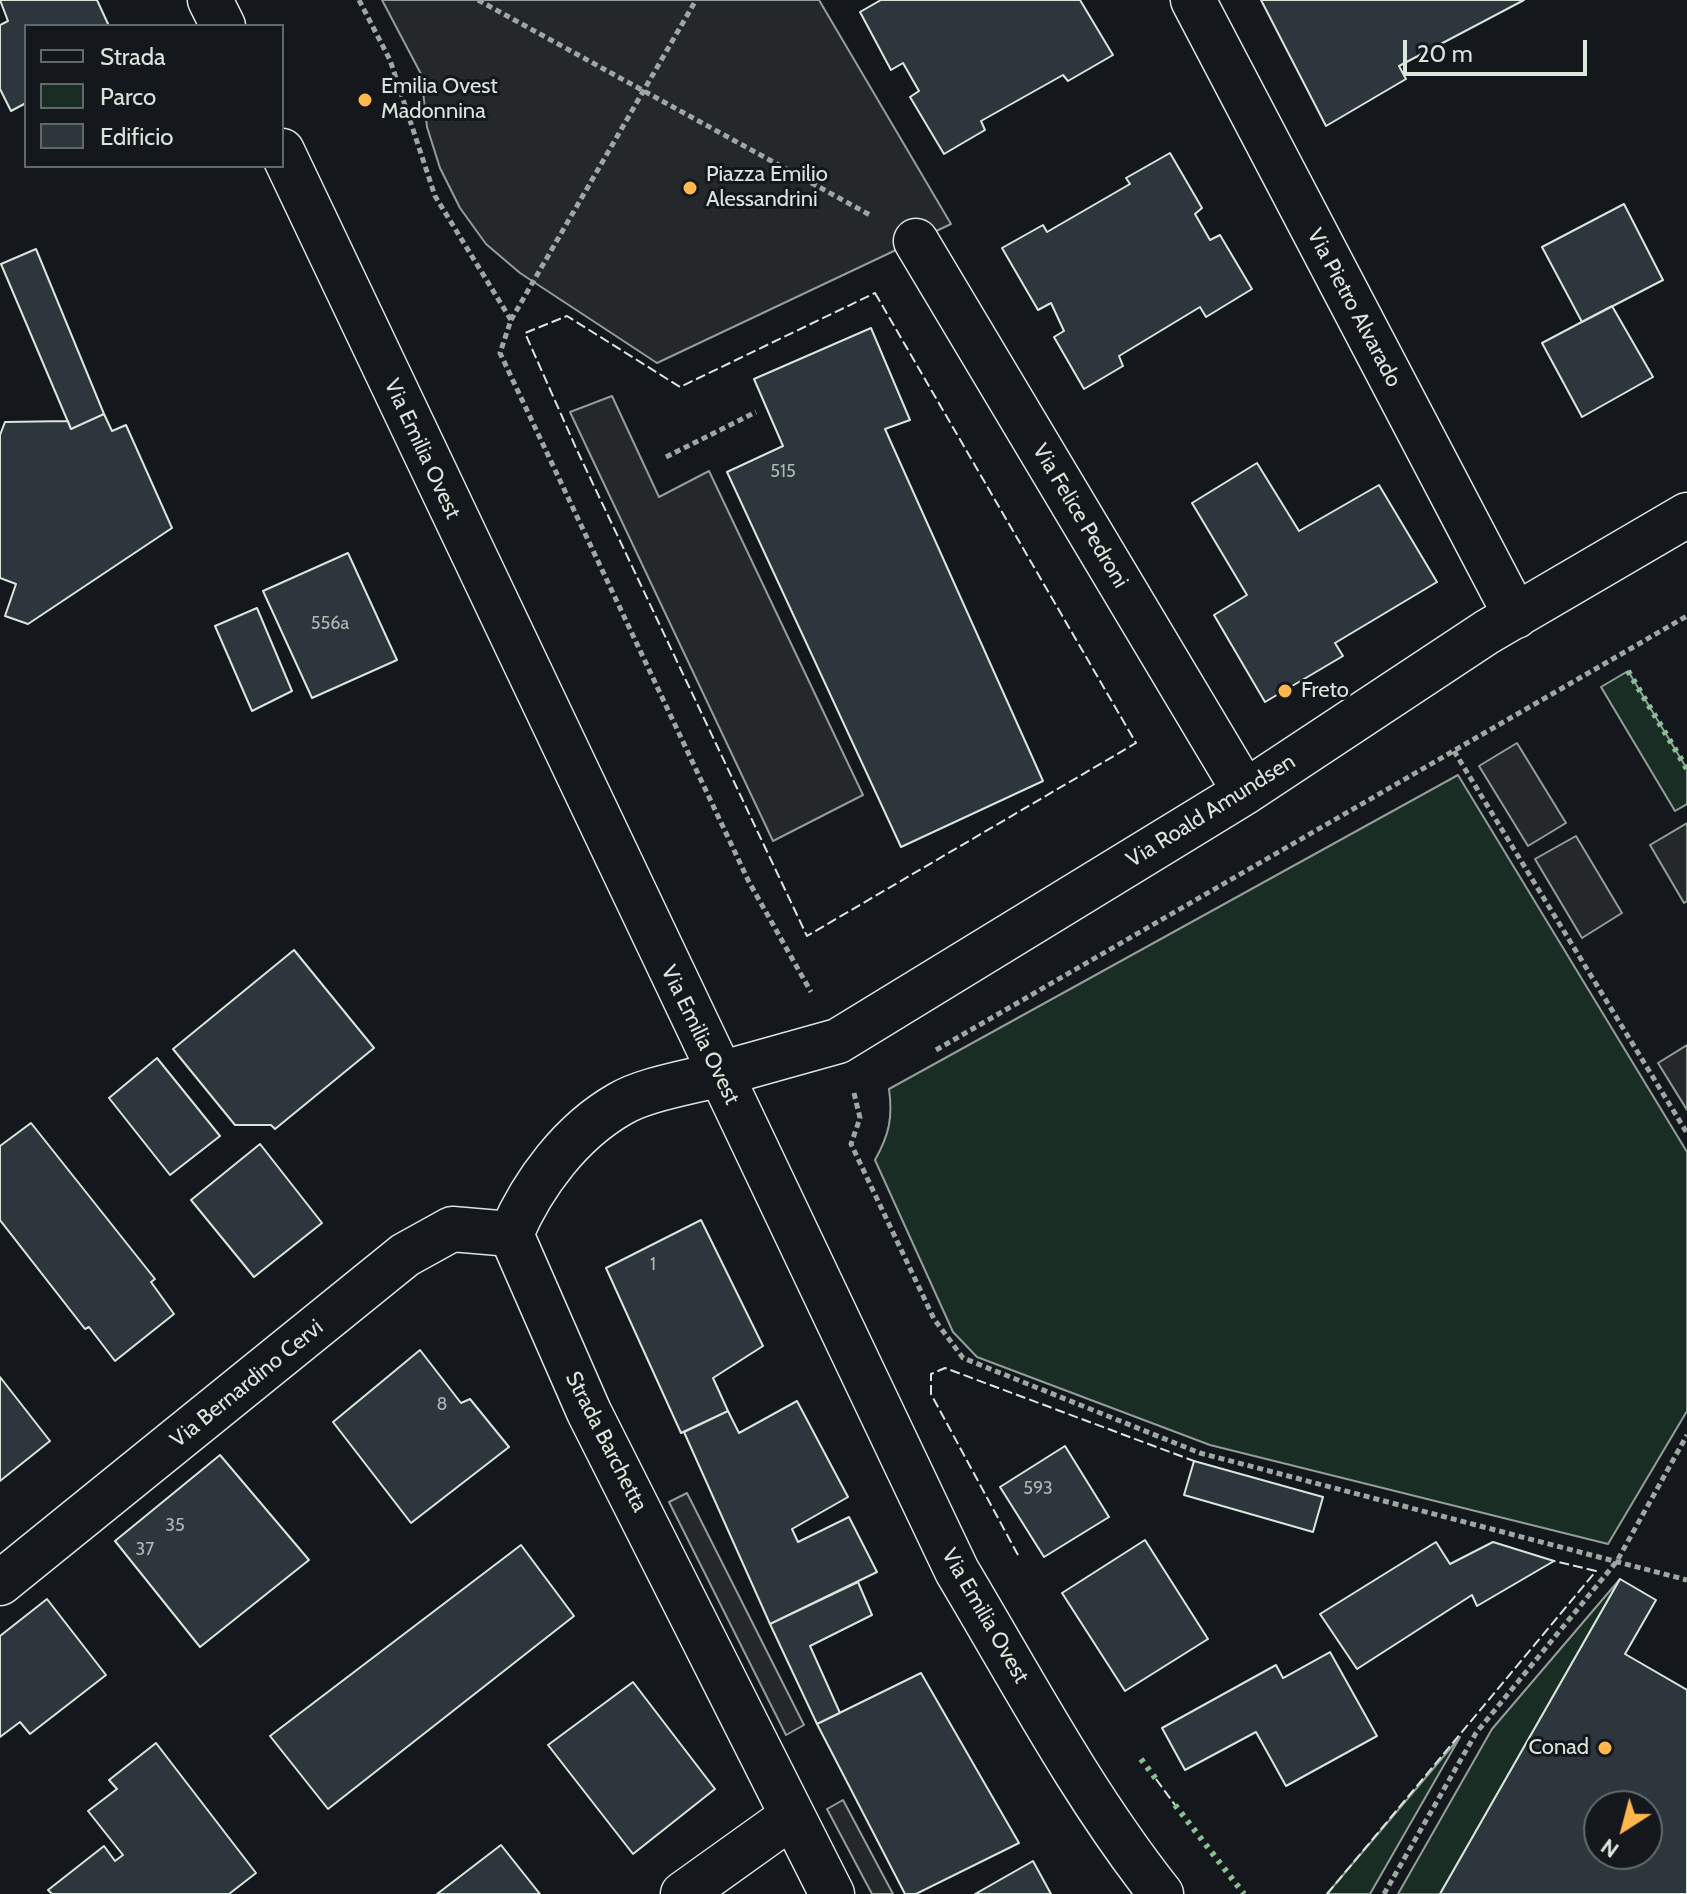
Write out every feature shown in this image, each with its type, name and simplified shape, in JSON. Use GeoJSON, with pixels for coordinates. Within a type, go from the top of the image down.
{"type":"FeatureCollection","features":[{"type":"Feature","properties":{"kind":"street"},"geometry":{"type":"LineString","coordinates":[[210,0],[222,24]]}},
{"type":"Feature","properties":{"kind":"street","name":"Via Pietro Alvarado"},"geometry":{"type":"LineString","coordinates":[[1193,0],[1516,616]]}},
{"type":"Feature","properties":{"kind":"street","name":"Via Emilia Ovest"},"geometry":{"type":"LineString","coordinates":[[284,155],[957,1571],[1074,1770],[1130,1854],[1161,1894]]}},
{"type":"Feature","properties":{"kind":"street","name":"Via Felice Pedroni"},"geometry":{"type":"LineString","coordinates":[[916,241],[1245,792]]}},
{"type":"Feature","properties":{"kind":"street","name":"Via Roald Amundsen"},"geometry":{"type":"LineString","coordinates":[[720,1074],[838,1041],[1245,792],[1516,616],[1687,515]]}},
{"type":"Feature","properties":{"kind":"street"},"geometry":{"type":"LineString","coordinates":[[511,1234],[536,1185],[585,1130],[621,1103],[720,1074]]}},
{"type":"Feature","properties":{"kind":"street","name":"Via Bernardino Cervi"},"geometry":{"type":"LineString","coordinates":[[0,1583],[405,1255],[452,1229],[511,1234]]}},
{"type":"Feature","properties":{"kind":"street","name":"Strada Barchetta"},"geometry":{"type":"LineString","coordinates":[[511,1234],[589,1412],[832,1894]]}},
{"type":"Feature","properties":{"kind":"street"},"geometry":{"type":"LineString","coordinates":[[683,1894],[792,1816]]}},
{"type":"Feature","properties":{"kind":"path"},"geometry":{"type":"LineString","coordinates":[[478,0],[916,241]]}},
{"type":"Feature","properties":{"kind":"path"},"geometry":{"type":"LineString","coordinates":[[511,320],[641,90],[696,0]]}},
{"type":"Feature","properties":{"kind":"path"},"geometry":{"type":"LineString","coordinates":[[666,457],[756,412]]}},
{"type":"Feature","properties":{"kind":"path"},"geometry":{"type":"LineString","coordinates":[[923,1057],[1687,616]]}},
{"type":"Feature","properties":{"kind":"path"},"geometry":{"type":"LineString","coordinates":[[1454,751],[1687,1133]]}},
{"type":"Feature","properties":{"kind":"path"},"geometry":{"type":"LineString","coordinates":[[855,1097],[869,1089]]}},
{"type":"Feature","properties":{"kind":"path"},"geometry":{"type":"LineString","coordinates":[[1384,1894],[1476,1733],[1617,1561],[1687,1435]]}},
{"type":"Feature","properties":{"kind":"green space"},"geometry":{"type":"Polygon","coordinates":[[[1628,671],[1687,769],[1687,804],[1675,811],[1601,687],[1628,671]]]}},
{"type":"Feature","properties":{"kind":"green space"},"geometry":{"type":"Polygon","coordinates":[[[1458,775],[1687,1152],[1687,1411],[1608,1544],[1210,1445],[977,1357],[953,1332],[875,1160],[889,1126],[889,1089],[1458,775]]]}},
{"type":"Feature","properties":{"kind":"green space"},"geometry":{"type":"Polygon","coordinates":[[[1620,1579],[1440,1894],[1398,1894],[1492,1729],[1620,1579]]]}},
{"type":"Feature","properties":{"kind":"green space"},"geometry":{"type":"Polygon","coordinates":[[[1460,1737],[1370,1894],[1327,1894],[1460,1737]]]}},
{"type":"Feature","properties":{"kind":"shaded area","name":"Piazza Emilio Alessandrini"},"geometry":{"type":"Polygon","coordinates":[[[382,0],[819,0],[951,224],[657,363],[520,273],[486,244],[460,208],[440,168],[427,127],[421,74],[382,0]]]}},
{"type":"Feature","properties":{"kind":"shaded area"},"geometry":{"type":"Polygon","coordinates":[[[612,396],[659,497],[709,471],[863,795],[773,841],[570,412],[612,396]]]}},
{"type":"Feature","properties":{"kind":"shaded area"},"geometry":{"type":"Polygon","coordinates":[[[1517,743],[1566,823],[1528,846],[1479,766],[1517,743]]]}},
{"type":"Feature","properties":{"kind":"shaded area"},"geometry":{"type":"Polygon","coordinates":[[[1687,823],[1687,901],[1684,903],[1650,845],[1687,823]]]}},
{"type":"Feature","properties":{"kind":"shaded area"},"geometry":{"type":"Polygon","coordinates":[[[1576,836],[1622,913],[1582,938],[1535,859],[1576,836]]]}},
{"type":"Feature","properties":{"kind":"shaded area"},"geometry":{"type":"Polygon","coordinates":[[[1687,1045],[1687,1110],[1658,1063],[1687,1045]]]}},
{"type":"Feature","properties":{"kind":"shaded area"},"geometry":{"type":"Polygon","coordinates":[[[687,1493],[804,1725],[786,1735],[669,1502],[687,1493]]]}},
{"type":"Feature","properties":{"kind":"shaded area"},"geometry":{"type":"Polygon","coordinates":[[[843,1800],[893,1894],[872,1894],[827,1809],[843,1800]]]}},
{"type":"Feature","properties":{"kind":"building"},"geometry":{"type":"Polygon","coordinates":[[[0,0],[97,0],[108,24],[24,24],[24,104],[11,111],[0,89],[0,25],[8,21],[0,0]]]}},
{"type":"Feature","properties":{"kind":"building"},"geometry":{"type":"Polygon","coordinates":[[[881,0],[1080,0],[1113,55],[1068,81],[1063,75],[981,121],[985,130],[944,154],[910,97],[919,91],[903,63],[891,70],[860,12],[881,0]]]}},
{"type":"Feature","properties":{"kind":"building"},"geometry":{"type":"Polygon","coordinates":[[[1261,0],[1524,0],[1399,66],[1406,79],[1326,126],[1261,0]]]}},
{"type":"Feature","properties":{"kind":"building"},"geometry":{"type":"Polygon","coordinates":[[[1170,153],[1202,208],[1195,214],[1210,240],[1220,235],[1252,289],[1206,317],[1200,307],[1119,356],[1123,366],[1084,389],[1054,337],[1064,331],[1051,303],[1038,310],[1002,248],[1043,225],[1047,232],[1130,184],[1126,178],[1170,153]]]}},
{"type":"Feature","properties":{"kind":"building"},"geometry":{"type":"Polygon","coordinates":[[[1624,204],[1663,280],[1582,322],[1542,247],[1624,204]]]}},
{"type":"Feature","properties":{"kind":"building"},"geometry":{"type":"Polygon","coordinates":[[[36,249],[104,414],[71,429],[1,264],[36,249]]]}},
{"type":"Feature","properties":{"kind":"building"},"geometry":{"type":"Polygon","coordinates":[[[1612,306],[1653,377],[1582,417],[1542,343],[1612,306]]]}},
{"type":"Feature","properties":{"kind":"building"},"geometry":{"type":"Polygon","coordinates":[[[871,328],[910,420],[885,429],[1043,781],[901,847],[727,472],[783,446],[754,379],[871,328]]]}},
{"type":"Feature","properties":{"kind":"building"},"geometry":{"type":"Polygon","coordinates":[[[104,414],[112,431],[126,425],[172,528],[28,624],[5,616],[16,584],[0,578],[0,435],[5,422],[68,421],[71,429],[104,414]]]}},
{"type":"Feature","properties":{"kind":"building"},"geometry":{"type":"Polygon","coordinates":[[[1257,463],[1299,531],[1379,485],[1437,582],[1335,643],[1343,656],[1265,702],[1214,615],[1247,595],[1192,503],[1257,463]]]}},
{"type":"Feature","properties":{"kind":"building"},"geometry":{"type":"Polygon","coordinates":[[[348,553],[397,660],[312,698],[263,591],[348,553]]]}},
{"type":"Feature","properties":{"kind":"building"},"geometry":{"type":"Polygon","coordinates":[[[257,608],[292,691],[252,711],[215,626],[257,608]]]}},
{"type":"Feature","properties":{"kind":"building"},"geometry":{"type":"Polygon","coordinates":[[[294,950],[374,1048],[275,1129],[271,1125],[235,1125],[173,1049],[294,950]]]}},
{"type":"Feature","properties":{"kind":"building"},"geometry":{"type":"Polygon","coordinates":[[[157,1058],[220,1136],[170,1175],[109,1098],[157,1058]]]}},
{"type":"Feature","properties":{"kind":"building"},"geometry":{"type":"Polygon","coordinates":[[[31,1123],[155,1279],[151,1282],[174,1314],[115,1361],[89,1327],[85,1329],[0,1220],[0,1146],[31,1123]]]}},
{"type":"Feature","properties":{"kind":"building"},"geometry":{"type":"Polygon","coordinates":[[[260,1144],[322,1223],[254,1277],[191,1200],[260,1144]]]}},
{"type":"Feature","properties":{"kind":"building"},"geometry":{"type":"Polygon","coordinates":[[[701,1220],[763,1346],[713,1378],[728,1411],[681,1433],[606,1268],[701,1220]]]}},
{"type":"Feature","properties":{"kind":"building"},"geometry":{"type":"Polygon","coordinates":[[[420,1350],[461,1403],[470,1399],[509,1447],[411,1523],[333,1422],[420,1350]]]}},
{"type":"Feature","properties":{"kind":"building"},"geometry":{"type":"Polygon","coordinates":[[[0,1377],[50,1441],[0,1481],[0,1377]]]}},
{"type":"Feature","properties":{"kind":"building"},"geometry":{"type":"Polygon","coordinates":[[[797,1401],[848,1497],[792,1529],[798,1542],[849,1517],[877,1572],[770,1624],[684,1432],[728,1411],[739,1433],[797,1401]]]}},
{"type":"Feature","properties":{"kind":"building"},"geometry":{"type":"Polygon","coordinates":[[[1065,1446],[1109,1517],[1044,1557],[1000,1487],[1065,1446]]]}},
{"type":"Feature","properties":{"kind":"building"},"geometry":{"type":"Polygon","coordinates":[[[220,1455],[309,1560],[200,1647],[115,1541],[220,1455]]]}},
{"type":"Feature","properties":{"kind":"building"},"geometry":{"type":"Polygon","coordinates":[[[1194,1461],[1323,1497],[1313,1532],[1184,1495],[1194,1461]]]}},
{"type":"Feature","properties":{"kind":"building"},"geometry":{"type":"Polygon","coordinates":[[[1145,1540],[1208,1639],[1125,1691],[1062,1593],[1145,1540]]]}},
{"type":"Feature","properties":{"kind":"building"},"geometry":{"type":"Polygon","coordinates":[[[1436,1542],[1450,1564],[1493,1542],[1554,1561],[1477,1606],[1472,1595],[1357,1669],[1320,1614],[1436,1542]]]}},
{"type":"Feature","properties":{"kind":"building"},"geometry":{"type":"Polygon","coordinates":[[[521,1545],[574,1616],[328,1809],[270,1736],[521,1545]]]}},
{"type":"Feature","properties":{"kind":"building","name":"Conad"},"geometry":{"type":"Polygon","coordinates":[[[1620,1579],[1656,1600],[1625,1654],[1687,1690],[1687,1894],[1440,1894],[1620,1579]]]}},
{"type":"Feature","properties":{"kind":"building"},"geometry":{"type":"Polygon","coordinates":[[[858,1582],[872,1615],[810,1646],[840,1713],[817,1724],[770,1624],[858,1582]]]}},
{"type":"Feature","properties":{"kind":"building"},"geometry":{"type":"Polygon","coordinates":[[[47,1599],[106,1675],[30,1734],[20,1722],[0,1737],[0,1636],[47,1599]]]}},
{"type":"Feature","properties":{"kind":"building"},"geometry":{"type":"Polygon","coordinates":[[[1330,1652],[1377,1736],[1286,1786],[1256,1732],[1185,1770],[1162,1728],[1276,1665],[1283,1678],[1330,1652]]]}},
{"type":"Feature","properties":{"kind":"building"},"geometry":{"type":"Polygon","coordinates":[[[921,1673],[1019,1843],[916,1894],[905,1894],[817,1724],[921,1673]]]}},
{"type":"Feature","properties":{"kind":"building"},"geometry":{"type":"Polygon","coordinates":[[[633,1682],[715,1789],[633,1854],[548,1745],[633,1682]]]}},
{"type":"Feature","properties":{"kind":"building"},"geometry":{"type":"Polygon","coordinates":[[[156,1743],[256,1873],[229,1894],[52,1894],[48,1890],[104,1846],[115,1861],[123,1855],[88,1811],[117,1789],[109,1780],[156,1743]]]}},
{"type":"Feature","properties":{"kind":"building"},"geometry":{"type":"Polygon","coordinates":[[[501,1845],[540,1894],[437,1894],[501,1845]]]}},
{"type":"Feature","properties":{"kind":"building"},"geometry":{"type":"Polygon","coordinates":[[[1033,1861],[1051,1894],[975,1894],[1033,1861]]]}},
{"type":"Feature","properties":{"kind":"hedge"},"geometry":{"type":"LineString","coordinates":[[1628,671],[1687,769]]}},
{"type":"Feature","properties":{"kind":"hedge"},"geometry":{"type":"LineString","coordinates":[[1141,1759],[1156,1779]]}},
{"type":"Feature","properties":{"kind":"hedge"},"geometry":{"type":"LineString","coordinates":[[1175,1805],[1244,1894]]}},
{"type":"Feature","properties":{"kind":"fence"},"geometry":{"type":"LineString","coordinates":[[875,293],[1136,743],[807,936],[576,448],[525,333],[567,316],[680,387],[875,293]]}},
{"type":"Feature","properties":{"kind":"fence"},"geometry":{"type":"LineString","coordinates":[[1018,1555],[931,1394],[931,1374],[945,1368],[1194,1461]]}},
{"type":"Feature","properties":{"kind":"fence"},"geometry":{"type":"LineString","coordinates":[[1327,1894],[1596,1571],[1554,1561]]}},
{"type":"Feature","properties":{"kind":"fence"},"geometry":{"type":"LineString","coordinates":[[1156,1779],[1175,1805]]}},
{"type":"Feature","properties":{"kind":"place","name":"Emilia Ovest Madonnina"},"geometry":{"type":"Point","coordinates":[365,100]}},
{"type":"Feature","properties":{"kind":"place","name":"Piazza Emilio Alessandrini"},"geometry":{"type":"Point","coordinates":[690,188]}},
{"type":"Feature","properties":{"kind":"place","name":"Freto"},"geometry":{"type":"Point","coordinates":[1285,691]}},
{"type":"Feature","properties":{"kind":"place","name":"Conad"},"geometry":{"type":"Point","coordinates":[1605,1748]}}]}
